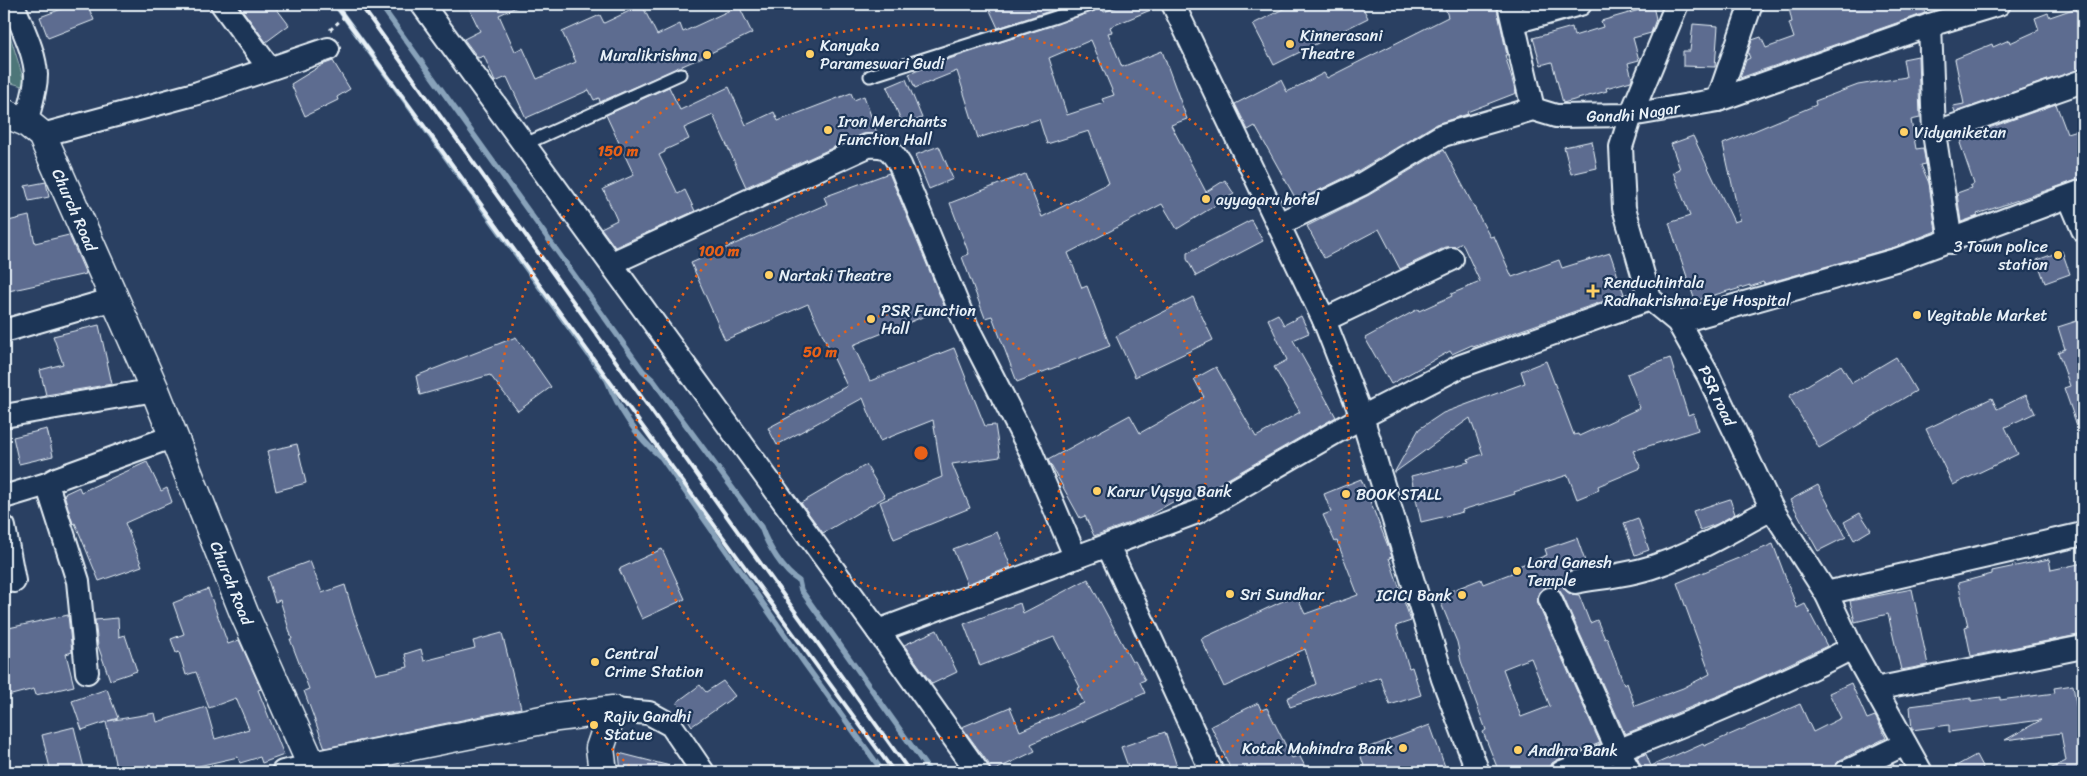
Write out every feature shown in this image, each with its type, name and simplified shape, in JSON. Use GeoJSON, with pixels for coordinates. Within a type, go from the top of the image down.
{"type":"FeatureCollection","features":[{"type":"Feature","properties":{"kind":"street"},"geometry":{"type":"LineString","coordinates":[[12,4],[33,57],[36,74],[35,90],[24,123],[198,93],[328,49]]}},
{"type":"Feature","properties":{"kind":"street"},"geometry":{"type":"LineString","coordinates":[[222,4],[269,68]]}},
{"type":"Feature","properties":{"kind":"street"},"geometry":{"type":"LineString","coordinates":[[422,4],[612,263],[978,772]]}},
{"type":"Feature","properties":{"kind":"street"},"geometry":{"type":"LineString","coordinates":[[1173,4],[1324,320],[1362,417],[1443,679],[1478,772]]}},
{"type":"Feature","properties":{"kind":"street"},"geometry":{"type":"LineString","coordinates":[[1279,224],[1362,184],[1443,135],[1533,109],[1512,13],[1580,4]]}},
{"type":"Feature","properties":{"kind":"street"},"geometry":{"type":"LineString","coordinates":[[878,631],[1197,512],[1362,417],[1461,366],[1650,299],[1624,208],[1620,147],[1631,115],[1677,4]]}},
{"type":"Feature","properties":{"kind":"street"},"geometry":{"type":"LineString","coordinates":[[1718,100],[1751,4]]}},
{"type":"Feature","properties":{"kind":"street","name":"Gandhi Nagar"},"geometry":{"type":"LineString","coordinates":[[1533,109],[1556,116],[1631,115],[1718,100],[1930,25],[1999,4]]}},
{"type":"Feature","properties":{"kind":"street"},"geometry":{"type":"LineString","coordinates":[[1930,25],[1934,133],[1951,242]]}},
{"type":"Feature","properties":{"kind":"street"},"geometry":{"type":"LineString","coordinates":[[1934,133],[2083,81]]}},
{"type":"Feature","properties":{"kind":"street","name":"Church Road"},"geometry":{"type":"LineString","coordinates":[[24,123],[114,299],[155,390],[244,613],[312,766]]}},
{"type":"Feature","properties":{"kind":"street"},"geometry":{"type":"LineString","coordinates":[[612,263],[868,146],[882,145],[891,151],[900,165],[966,325],[1030,450],[1075,556]]}},
{"type":"Feature","properties":{"kind":"street"},"geometry":{"type":"LineString","coordinates":[[1678,322],[1899,259],[1951,242],[2076,194],[2083,230]]}},
{"type":"Feature","properties":{"kind":"street"},"geometry":{"type":"LineString","coordinates":[[1324,320],[1452,258]]}},
{"type":"Feature","properties":{"kind":"street"},"geometry":{"type":"LineString","coordinates":[[4,331],[114,299]]}},
{"type":"Feature","properties":{"kind":"street","name":"PSR road"},"geometry":{"type":"LineString","coordinates":[[1650,299],[1678,322],[1708,375],[1772,508],[1826,593],[1852,648],[1921,772]]}},
{"type":"Feature","properties":{"kind":"street"},"geometry":{"type":"LineString","coordinates":[[4,416],[155,390]]}},
{"type":"Feature","properties":{"kind":"street"},"geometry":{"type":"LineString","coordinates":[[4,497],[47,484],[174,436]]}},
{"type":"Feature","properties":{"kind":"street"},"geometry":{"type":"LineString","coordinates":[[47,484],[78,581],[87,672]]}},
{"type":"Feature","properties":{"kind":"street"},"geometry":{"type":"LineString","coordinates":[[1574,582],[1632,573],[1658,566],[1688,553],[1772,508]]}},
{"type":"Feature","properties":{"kind":"street"},"geometry":{"type":"LineString","coordinates":[[4,528],[14,581]]}},
{"type":"Feature","properties":{"kind":"street"},"geometry":{"type":"LineString","coordinates":[[1826,593],[2083,534]]}},
{"type":"Feature","properties":{"kind":"street"},"geometry":{"type":"LineString","coordinates":[[1108,546],[1212,772]]}},
{"type":"Feature","properties":{"kind":"street"},"geometry":{"type":"LineString","coordinates":[[1550,599],[1618,751],[1630,772]]}},
{"type":"Feature","properties":{"kind":"street"},"geometry":{"type":"LineString","coordinates":[[1875,689],[2083,647]]}},
{"type":"Feature","properties":{"kind":"street"},"geometry":{"type":"LineString","coordinates":[[1562,772],[1618,751],[1803,674],[1852,648]]}},
{"type":"Feature","properties":{"kind":"street"},"geometry":{"type":"LineString","coordinates":[[283,772],[556,717],[613,710],[649,713],[671,726],[704,772]]}},
{"type":"Feature","properties":{"kind":"street"},"geometry":{"type":"LineString","coordinates":[[602,760],[613,710]]}},
{"type":"Feature","properties":{"kind":"street"},"geometry":{"type":"LineString","coordinates":[[556,717],[602,760]]}},
{"type":"Feature","properties":{"kind":"street"},"geometry":{"type":"LineString","coordinates":[[1846,772],[1905,744]]}},
{"type":"Feature","properties":{"kind":"lane"},"geometry":{"type":"LineString","coordinates":[[870,76],[1092,4]]}},
{"type":"Feature","properties":{"kind":"lane"},"geometry":{"type":"LineString","coordinates":[[524,144],[680,74]]}},
{"type":"Feature","properties":{"kind":"green space"},"geometry":{"type":"Polygon","coordinates":[[[4,16],[26,87],[4,81],[4,16]]]}},
{"type":"Feature","properties":{"kind":"building"},"geometry":{"type":"Polygon","coordinates":[[[75,4],[87,4],[94,20],[48,38],[40,17],[75,4]]]}},
{"type":"Feature","properties":{"kind":"building"},"geometry":{"type":"Polygon","coordinates":[[[238,4],[273,4],[289,25],[266,42],[238,4]]]}},
{"type":"Feature","properties":{"kind":"building"},"geometry":{"type":"Polygon","coordinates":[[[467,4],[523,4],[499,15],[515,51],[523,48],[537,79],[576,62],[562,32],[600,15],[604,23],[642,5],[657,35],[680,24],[683,32],[739,6],[752,33],[600,102],[599,98],[594,100],[589,90],[526,118],[507,77],[495,82],[484,56],[478,58],[464,39],[480,31],[467,4]]]}},
{"type":"Feature","properties":{"kind":"building"},"geometry":{"type":"Polygon","coordinates":[[[987,4],[1071,4],[998,28],[987,4]]]}},
{"type":"Feature","properties":{"kind":"building"},"geometry":{"type":"Polygon","coordinates":[[[1099,4],[1104,12],[1123,4],[1160,4],[1160,6],[1110,27],[1112,32],[1108,33],[1122,67],[1162,51],[1187,119],[1171,125],[1206,192],[1225,180],[1234,194],[1177,229],[1162,204],[1068,253],[1082,288],[1087,286],[1110,346],[1017,382],[992,316],[985,318],[962,257],[969,254],[950,203],[1025,174],[1042,217],[1109,183],[1089,131],[1047,144],[1039,119],[978,138],[957,71],[915,88],[909,74],[1095,11],[1099,4]],[[1091,40],[1049,58],[1067,115],[1104,103],[1102,99],[1114,95],[1091,40]]]}},
{"type":"Feature","properties":{"kind":"building","name":"Kinnerasani Theatre"},"geometry":{"type":"Polygon","coordinates":[[[1293,4],[1361,4],[1368,18],[1274,65],[1253,24],[1293,4]]]}},
{"type":"Feature","properties":{"kind":"building"},"geometry":{"type":"Polygon","coordinates":[[[1456,4],[1496,4],[1507,55],[1505,55],[1516,93],[1467,112],[1468,114],[1436,124],[1356,172],[1297,201],[1255,126],[1248,130],[1235,104],[1281,80],[1287,92],[1324,73],[1327,78],[1448,17],[1445,7],[1456,4]]]}},
{"type":"Feature","properties":{"kind":"building"},"geometry":{"type":"Polygon","coordinates":[[[1788,4],[1921,4],[1925,13],[1740,78],[1746,60],[1750,58],[1748,53],[1752,40],[1761,37],[1766,48],[1794,38],[1789,23],[1792,22],[1788,4]]]}},
{"type":"Feature","properties":{"kind":"building"},"geometry":{"type":"Polygon","coordinates":[[[1653,6],[1656,19],[1651,33],[1633,38],[1639,60],[1628,63],[1631,81],[1606,88],[1607,91],[1563,103],[1552,62],[1541,65],[1533,38],[1572,27],[1574,36],[1603,27],[1601,21],[1653,6]]]}},
{"type":"Feature","properties":{"kind":"building"},"geometry":{"type":"Polygon","coordinates":[[[2076,8],[2077,12],[2083,10],[2083,68],[1955,112],[1953,106],[1964,104],[1955,59],[1992,44],[1993,47],[2009,40],[2010,43],[2039,30],[2035,18],[2048,13],[2050,17],[2076,8]]]}},
{"type":"Feature","properties":{"kind":"building"},"geometry":{"type":"Polygon","coordinates":[[[1693,24],[1718,26],[1715,67],[1683,66],[1683,51],[1690,51],[1693,24]]]}},
{"type":"Feature","properties":{"kind":"building"},"geometry":{"type":"Polygon","coordinates":[[[1918,56],[1920,118],[1911,120],[1916,149],[1923,148],[1926,164],[1921,165],[1929,183],[1936,231],[1895,247],[1764,284],[1763,282],[1750,287],[1750,285],[1695,301],[1669,223],[1690,216],[1673,172],[1680,169],[1671,144],[1693,136],[1734,222],[1740,220],[1723,144],[1816,105],[1815,101],[1858,85],[1906,77],[1903,59],[1918,56]]]}},
{"type":"Feature","properties":{"kind":"building"},"geometry":{"type":"Polygon","coordinates":[[[333,61],[350,89],[337,97],[338,100],[305,116],[291,84],[322,65],[333,61]]]}},
{"type":"Feature","properties":{"kind":"building"},"geometry":{"type":"Polygon","coordinates":[[[906,79],[922,118],[903,125],[887,87],[906,79]]]}},
{"type":"Feature","properties":{"kind":"building"},"geometry":{"type":"Polygon","coordinates":[[[669,87],[680,110],[729,87],[746,125],[774,112],[778,121],[851,93],[854,100],[864,96],[877,133],[863,134],[746,187],[713,115],[684,128],[689,139],[665,150],[665,152],[659,155],[678,194],[685,190],[695,211],[615,247],[601,228],[617,220],[603,189],[634,175],[606,115],[669,87]]]}},
{"type":"Feature","properties":{"kind":"building"},"geometry":{"type":"Polygon","coordinates":[[[2056,104],[2067,133],[2083,128],[2083,178],[1977,214],[1978,216],[1961,222],[1957,193],[1971,188],[1970,186],[1974,184],[1960,143],[1962,142],[1961,138],[2056,104]]]}},
{"type":"Feature","properties":{"kind":"building"},"geometry":{"type":"Polygon","coordinates":[[[1592,141],[1597,168],[1571,174],[1564,147],[1592,141]]]}},
{"type":"Feature","properties":{"kind":"building"},"geometry":{"type":"Polygon","coordinates":[[[939,146],[953,179],[929,189],[915,155],[939,146]]]}},
{"type":"Feature","properties":{"kind":"building"},"geometry":{"type":"Polygon","coordinates":[[[1444,150],[1490,237],[1494,236],[1512,277],[1559,260],[1562,268],[1610,253],[1624,294],[1473,347],[1472,345],[1452,354],[1450,351],[1391,384],[1365,338],[1418,309],[1419,311],[1452,296],[1451,294],[1480,282],[1462,243],[1455,247],[1446,247],[1400,269],[1379,229],[1324,258],[1307,226],[1369,195],[1444,150]]]}},
{"type":"Feature","properties":{"kind":"building"},"geometry":{"type":"Polygon","coordinates":[[[889,173],[945,308],[853,345],[870,381],[954,348],[985,426],[995,425],[1000,457],[952,464],[970,508],[894,539],[880,502],[942,477],[933,420],[880,441],[863,398],[777,445],[768,428],[847,386],[808,304],[725,340],[691,263],[827,204],[824,197],[889,173]]]}},
{"type":"Feature","properties":{"kind":"building"},"geometry":{"type":"Polygon","coordinates":[[[46,182],[49,197],[29,201],[25,186],[46,182]]]}},
{"type":"Feature","properties":{"kind":"building"},"geometry":{"type":"Polygon","coordinates":[[[29,216],[35,243],[69,235],[86,274],[4,292],[4,222],[29,216]]]}},
{"type":"Feature","properties":{"kind":"building"},"geometry":{"type":"Polygon","coordinates":[[[1251,220],[1263,241],[1196,276],[1187,259],[1187,253],[1251,220]]]}},
{"type":"Feature","properties":{"kind":"building"},"geometry":{"type":"Polygon","coordinates":[[[2062,251],[2070,274],[2045,283],[2037,260],[2062,251]]]}},
{"type":"Feature","properties":{"kind":"building"},"geometry":{"type":"Polygon","coordinates":[[[1193,297],[1213,340],[1135,377],[1116,336],[1193,297]]]}},
{"type":"Feature","properties":{"kind":"building"},"geometry":{"type":"Polygon","coordinates":[[[1278,314],[1284,325],[1301,316],[1309,333],[1293,340],[1336,417],[1191,500],[1181,504],[1178,499],[1148,516],[1094,536],[1085,516],[1080,518],[1048,460],[1130,415],[1140,433],[1204,397],[1194,379],[1216,367],[1256,437],[1300,412],[1274,367],[1287,360],[1268,319],[1278,314]]]}},
{"type":"Feature","properties":{"kind":"building"},"geometry":{"type":"Polygon","coordinates":[[[2083,319],[2083,437],[2081,437],[2064,388],[2070,386],[2058,352],[2065,349],[2058,327],[2083,319]]]}},
{"type":"Feature","properties":{"kind":"building"},"geometry":{"type":"Polygon","coordinates":[[[99,325],[112,384],[46,395],[40,370],[63,364],[53,336],[99,325]]]}},
{"type":"Feature","properties":{"kind":"building"},"geometry":{"type":"Polygon","coordinates":[[[516,337],[551,387],[518,411],[490,375],[420,395],[416,376],[516,337]]]}},
{"type":"Feature","properties":{"kind":"building"},"geometry":{"type":"Polygon","coordinates":[[[1896,357],[1916,391],[1819,448],[1789,396],[1841,365],[1852,383],[1896,357]]]}},
{"type":"Feature","properties":{"kind":"building"},"geometry":{"type":"Polygon","coordinates":[[[1670,358],[1688,415],[1693,413],[1698,430],[1633,451],[1641,468],[1598,486],[1599,490],[1577,499],[1568,475],[1462,510],[1463,512],[1421,522],[1411,476],[1469,462],[1468,459],[1483,454],[1470,418],[1394,473],[1419,429],[1443,413],[1525,383],[1521,371],[1546,361],[1574,435],[1578,434],[1579,436],[1640,408],[1627,374],[1670,358]]]}},
{"type":"Feature","properties":{"kind":"building"},"geometry":{"type":"Polygon","coordinates":[[[2026,395],[2035,413],[2005,427],[2018,454],[1953,485],[1926,429],[1992,398],[1997,409],[2026,395]]]}},
{"type":"Feature","properties":{"kind":"building"},"geometry":{"type":"Polygon","coordinates":[[[47,429],[53,456],[19,464],[13,437],[47,429]]]}},
{"type":"Feature","properties":{"kind":"building"},"geometry":{"type":"Polygon","coordinates":[[[297,444],[306,483],[276,491],[267,451],[297,444]]]}},
{"type":"Feature","properties":{"kind":"building"},"geometry":{"type":"Polygon","coordinates":[[[147,462],[161,491],[167,488],[172,502],[125,523],[142,566],[99,581],[75,523],[73,524],[64,494],[79,487],[81,492],[147,462]]]}},
{"type":"Feature","properties":{"kind":"building"},"geometry":{"type":"Polygon","coordinates":[[[866,465],[885,497],[823,533],[801,503],[866,465]]]}},
{"type":"Feature","properties":{"kind":"building"},"geometry":{"type":"Polygon","coordinates":[[[1361,479],[1392,557],[1389,558],[1411,621],[1396,626],[1409,668],[1412,667],[1421,695],[1390,705],[1380,677],[1290,707],[1287,698],[1316,684],[1305,649],[1224,687],[1201,639],[1296,595],[1305,614],[1358,595],[1337,541],[1335,542],[1323,515],[1331,512],[1324,494],[1361,479]]]}},
{"type":"Feature","properties":{"kind":"building"},"geometry":{"type":"Polygon","coordinates":[[[1818,485],[1846,537],[1818,551],[1790,500],[1818,485]]]}},
{"type":"Feature","properties":{"kind":"building"},"geometry":{"type":"Polygon","coordinates":[[[1730,499],[1735,514],[1717,524],[1700,530],[1693,511],[1730,499]]]}},
{"type":"Feature","properties":{"kind":"building"},"geometry":{"type":"Polygon","coordinates":[[[1860,513],[1871,530],[1854,540],[1844,522],[1860,513]]]}},
{"type":"Feature","properties":{"kind":"building"},"geometry":{"type":"Polygon","coordinates":[[[1638,518],[1649,550],[1635,555],[1624,523],[1638,518]]]}},
{"type":"Feature","properties":{"kind":"building"},"geometry":{"type":"Polygon","coordinates":[[[997,532],[1011,567],[967,584],[953,549],[997,532]]]}},
{"type":"Feature","properties":{"kind":"building"},"geometry":{"type":"Polygon","coordinates":[[[1577,538],[1587,567],[1567,572],[1563,578],[1562,585],[1570,594],[1579,595],[1590,623],[1597,620],[1605,639],[1607,638],[1624,685],[1627,683],[1635,706],[1683,688],[1710,674],[1677,583],[1773,544],[1797,608],[1805,604],[1827,646],[1740,687],[1625,734],[1562,594],[1557,588],[1552,586],[1545,587],[1539,592],[1538,604],[1600,743],[1557,760],[1552,763],[1549,770],[1542,772],[1499,772],[1483,732],[1486,730],[1461,661],[1457,642],[1438,596],[1481,579],[1483,584],[1512,573],[1511,569],[1547,555],[1545,549],[1577,538]],[[1531,658],[1503,669],[1521,717],[1550,706],[1531,658]]]}},
{"type":"Feature","properties":{"kind":"building"},"geometry":{"type":"Polygon","coordinates":[[[662,549],[685,599],[642,619],[619,569],[662,549]]]}},
{"type":"Feature","properties":{"kind":"building"},"geometry":{"type":"Polygon","coordinates":[[[2049,559],[2051,570],[2083,563],[2083,634],[1971,656],[1965,627],[1968,626],[1958,583],[1992,574],[1992,571],[2049,559]]]}},
{"type":"Feature","properties":{"kind":"building"},"geometry":{"type":"Polygon","coordinates":[[[310,561],[322,593],[345,585],[353,613],[376,674],[408,667],[405,654],[421,649],[424,661],[475,648],[473,641],[502,633],[521,708],[325,748],[304,691],[309,689],[290,639],[292,639],[280,600],[275,602],[267,577],[310,561]]]}},
{"type":"Feature","properties":{"kind":"building"},"geometry":{"type":"Polygon","coordinates":[[[1088,579],[1132,662],[1135,661],[1145,680],[1140,682],[1145,693],[1031,744],[1035,751],[991,772],[989,764],[962,727],[1010,707],[1020,731],[1084,703],[1077,689],[1080,687],[1054,637],[980,666],[964,624],[1020,603],[1023,613],[1088,579]]]}},
{"type":"Feature","properties":{"kind":"building"},"geometry":{"type":"Polygon","coordinates":[[[208,589],[228,644],[239,640],[261,689],[258,690],[284,755],[262,763],[260,757],[240,763],[238,757],[172,772],[117,772],[106,722],[82,730],[72,701],[107,689],[118,718],[108,721],[155,713],[157,722],[206,707],[215,739],[249,729],[236,698],[209,708],[196,672],[186,675],[179,652],[176,653],[171,639],[184,634],[173,603],[208,589]]]}},
{"type":"Feature","properties":{"kind":"building"},"geometry":{"type":"Polygon","coordinates":[[[1912,589],[1928,665],[1901,670],[1888,614],[1855,622],[1850,601],[1912,589]]]}},
{"type":"Feature","properties":{"kind":"building"},"geometry":{"type":"Polygon","coordinates":[[[68,615],[72,652],[66,654],[74,686],[36,695],[34,689],[4,697],[4,629],[68,615]]]}},
{"type":"Feature","properties":{"kind":"building"},"geometry":{"type":"Polygon","coordinates":[[[118,618],[119,637],[125,635],[137,671],[110,680],[98,646],[95,620],[118,618]]]}},
{"type":"Feature","properties":{"kind":"building"},"geometry":{"type":"Polygon","coordinates":[[[937,630],[957,672],[932,684],[904,645],[937,630]]]}},
{"type":"Feature","properties":{"kind":"building"},"geometry":{"type":"Polygon","coordinates":[[[723,681],[735,696],[692,726],[677,702],[700,685],[706,692],[723,681]]]}},
{"type":"Feature","properties":{"kind":"building"},"geometry":{"type":"Polygon","coordinates":[[[1851,683],[1867,719],[1875,716],[1886,738],[1840,760],[1835,765],[1833,772],[1643,772],[1637,757],[1646,754],[1651,766],[1703,744],[1704,746],[1800,704],[1813,732],[1841,718],[1829,693],[1851,683]]]}},
{"type":"Feature","properties":{"kind":"building"},"geometry":{"type":"Polygon","coordinates":[[[2073,685],[2083,748],[2083,772],[2044,772],[2066,761],[2061,733],[2005,740],[2041,720],[1949,732],[1949,725],[1912,730],[1910,706],[1971,698],[1971,701],[2000,697],[2000,700],[2055,693],[2054,688],[2073,685]]]}},
{"type":"Feature","properties":{"kind":"building"},"geometry":{"type":"Polygon","coordinates":[[[1258,703],[1261,710],[1267,708],[1292,758],[1299,755],[1308,772],[1232,772],[1211,726],[1258,703]]]}},
{"type":"Feature","properties":{"kind":"building","name":"Kotak Mahindra Bank"},"geometry":{"type":"Polygon","coordinates":[[[1430,725],[1447,772],[1366,772],[1359,751],[1430,725]]]}},
{"type":"Feature","properties":{"kind":"building"},"geometry":{"type":"Polygon","coordinates":[[[74,727],[85,772],[51,772],[42,735],[74,727]]]}},
{"type":"Feature","properties":{"kind":"building"},"geometry":{"type":"Polygon","coordinates":[[[1165,732],[1179,772],[1130,772],[1121,747],[1165,732]]]}},
{"type":"Feature","properties":{"kind":"building"},"geometry":{"type":"Polygon","coordinates":[[[619,753],[674,767],[673,772],[621,772],[619,753]]]}},
{"type":"Feature","properties":{"kind":"building"},"geometry":{"type":"Polygon","coordinates":[[[1976,755],[1985,772],[1945,772],[1976,755]]]}},
{"type":"Feature","properties":{"kind":"building"},"geometry":{"type":"Polygon","coordinates":[[[1893,764],[1897,772],[1876,772],[1893,764]]]}},
{"type":"Feature","properties":{"kind":"waterway"},"geometry":{"type":"LineString","coordinates":[[335,4],[607,380],[636,432],[661,457],[805,664],[883,772]]}},
{"type":"Feature","properties":{"kind":"waterway"},"geometry":{"type":"LineString","coordinates":[[380,4],[643,371],[653,380],[761,527],[777,557],[787,571],[799,581],[801,590],[930,772]]}},
{"type":"Feature","properties":{"kind":"railway"},"geometry":{"type":"LineString","coordinates":[[335,4],[894,772]]}},
{"type":"Feature","properties":{"kind":"railway"},"geometry":{"type":"LineString","coordinates":[[360,4],[910,772]]}},
{"type":"Feature","properties":{"kind":"place","name":"Kinnerasani Theatre"},"geometry":{"type":"Point","coordinates":[1290,44]}},
{"type":"Feature","properties":{"kind":"place","name":"Kanyaka Parameswari Gudi"},"geometry":{"type":"Point","coordinates":[810,54]}},
{"type":"Feature","properties":{"kind":"place","name":"Muralikrishna"},"geometry":{"type":"Point","coordinates":[707,55]}},
{"type":"Feature","properties":{"kind":"place","name":"Iron Merchants Function Hall"},"geometry":{"type":"Point","coordinates":[828,130]}},
{"type":"Feature","properties":{"kind":"place","name":"Vidyaniketan"},"geometry":{"type":"Point","coordinates":[1904,132]}},
{"type":"Feature","properties":{"kind":"place","name":"ayyagaru hotel"},"geometry":{"type":"Point","coordinates":[1206,199]}},
{"type":"Feature","properties":{"kind":"place","name":"3 Town police station"},"geometry":{"type":"Point","coordinates":[2058,255]}},
{"type":"Feature","properties":{"kind":"place","name":"Nartaki Theatre"},"geometry":{"type":"Point","coordinates":[769,275]}},
{"type":"Feature","properties":{"kind":"place","name":"Renduchintala Radhakrishna Eye Hospital"},"geometry":{"type":"Point","coordinates":[1593,291]}},
{"type":"Feature","properties":{"kind":"place","name":"Vegitable Market"},"geometry":{"type":"Point","coordinates":[1917,315]}},
{"type":"Feature","properties":{"kind":"place","name":"PSR Function Hall"},"geometry":{"type":"Point","coordinates":[871,319]}},
{"type":"Feature","properties":{"kind":"place","name":"Karur Vysya Bank"},"geometry":{"type":"Point","coordinates":[1097,491]}},
{"type":"Feature","properties":{"kind":"place","name":"BOOK STALL"},"geometry":{"type":"Point","coordinates":[1346,494]}},
{"type":"Feature","properties":{"kind":"place","name":"Lord Ganesh Temple"},"geometry":{"type":"Point","coordinates":[1517,571]}},
{"type":"Feature","properties":{"kind":"place","name":"Sri Sundhar"},"geometry":{"type":"Point","coordinates":[1230,594]}},
{"type":"Feature","properties":{"kind":"place","name":"ICICI Bank"},"geometry":{"type":"Point","coordinates":[1462,595]}},
{"type":"Feature","properties":{"kind":"place","name":"Central Crime Station"},"geometry":{"type":"Point","coordinates":[595,662]}},
{"type":"Feature","properties":{"kind":"place","name":"Rajiv Gandhi Statue"},"geometry":{"type":"Point","coordinates":[594,725]}},
{"type":"Feature","properties":{"kind":"place","name":"Kotak Mahindra Bank"},"geometry":{"type":"Point","coordinates":[1403,748]}},
{"type":"Feature","properties":{"kind":"place","name":"Andhra Bank"},"geometry":{"type":"Point","coordinates":[1518,750]}}]}
